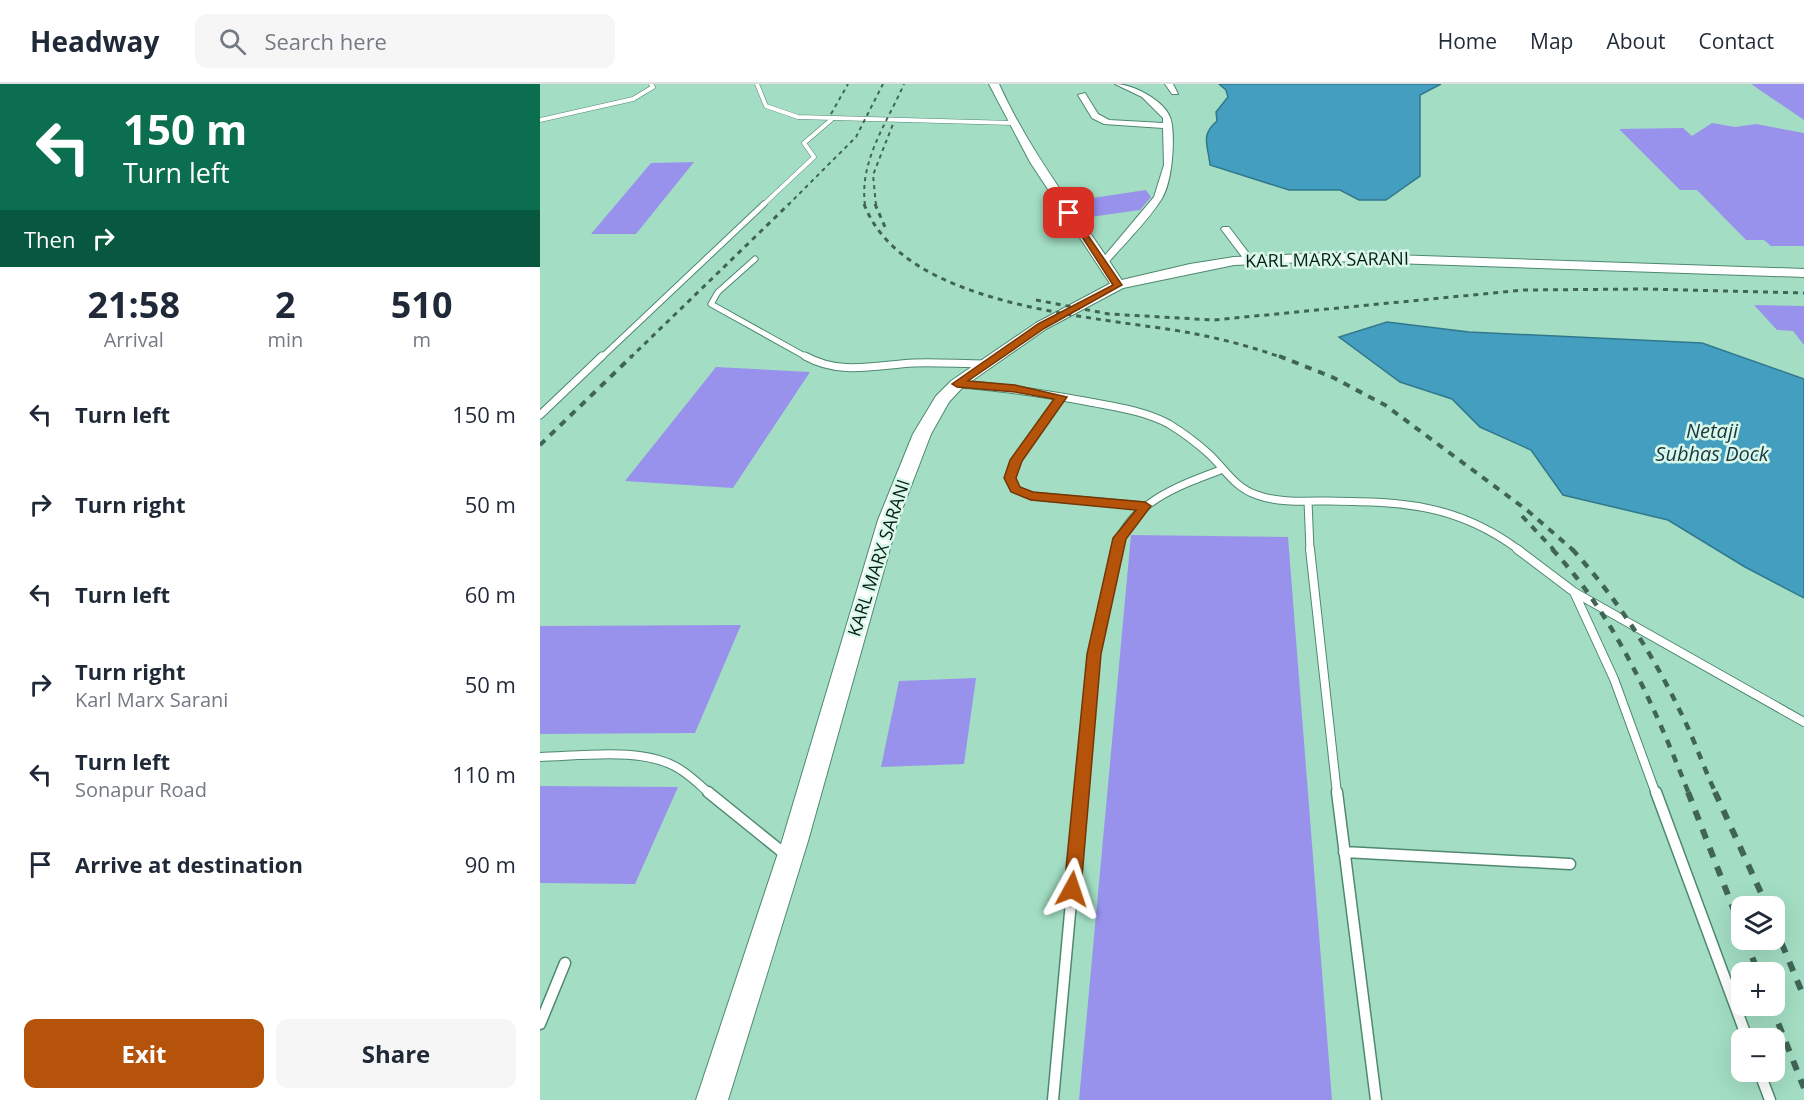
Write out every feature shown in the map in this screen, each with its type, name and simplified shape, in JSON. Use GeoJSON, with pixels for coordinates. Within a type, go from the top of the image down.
{"type":"FeatureCollection","features":[{"type":"Feature","properties":{"kind":"main road","name":"KARL MARX SARANI"},"geometry":{"type":"LineString","coordinates":[[712,1100],[789,857],[888,520],[922,434],[942,400],[957,384],[1041,326],[1118,285],[1190,268],[1249,260],[1333,257],[1804,273]]}},
{"type":"Feature","properties":{"kind":"street"},"geometry":{"type":"LineString","coordinates":[[994,84],[1012,123],[1048,183],[1118,285]]}},
{"type":"Feature","properties":{"kind":"street"},"geometry":{"type":"LineString","coordinates":[[1104,262],[1158,198],[1168,165],[1168,126],[1165,115],[1145,95],[1119,84]]}},
{"type":"Feature","properties":{"kind":"street"},"geometry":{"type":"LineString","coordinates":[[1169,84],[1175,92]]}},
{"type":"Feature","properties":{"kind":"street"},"geometry":{"type":"LineString","coordinates":[[1082,95],[1095,116],[1107,122],[1168,126]]}},
{"type":"Feature","properties":{"kind":"street"},"geometry":{"type":"LineString","coordinates":[[1226,229],[1249,260]]}},
{"type":"Feature","properties":{"kind":"lane"},"geometry":{"type":"LineString","coordinates":[[540,120],[633,99],[648,93],[653,87],[651,84]]}},
{"type":"Feature","properties":{"kind":"lane"},"geometry":{"type":"LineString","coordinates":[[757,84],[762,100],[777,112],[798,117],[831,120],[1012,123]]}},
{"type":"Feature","properties":{"kind":"lane"},"geometry":{"type":"LineString","coordinates":[[540,415],[814,157],[804,143],[831,120]]}},
{"type":"Feature","properties":{"kind":"lane"},"geometry":{"type":"LineString","coordinates":[[755,259],[718,292],[711,304],[820,365],[829,368],[845,368],[916,363],[985,364]]}},
{"type":"Feature","properties":{"kind":"lane"},"geometry":{"type":"LineString","coordinates":[[957,384],[1015,388],[1130,410],[1168,424],[1208,453],[1239,486],[1258,496],[1308,501],[1399,502],[1432,507],[1470,520],[1496,533],[1574,592],[1804,722]]}},
{"type":"Feature","properties":{"kind":"lane"},"geometry":{"type":"LineString","coordinates":[[1061,397],[1016,460],[1010,478],[1015,489],[1031,496],[1145,506]]}},
{"type":"Feature","properties":{"kind":"lane"},"geometry":{"type":"LineString","coordinates":[[1053,1100],[1094,654],[1119,538],[1145,506],[1183,484],[1223,469]]}},
{"type":"Feature","properties":{"kind":"lane"},"geometry":{"type":"LineString","coordinates":[[1308,501],[1311,556],[1344,852],[1376,1100]]}},
{"type":"Feature","properties":{"kind":"lane"},"geometry":{"type":"LineString","coordinates":[[1574,592],[1614,679],[1743,1028]]}},
{"type":"Feature","properties":{"kind":"lane"},"geometry":{"type":"LineString","coordinates":[[540,757],[634,754],[662,760],[680,769],[789,857]]}},
{"type":"Feature","properties":{"kind":"lane"},"geometry":{"type":"LineString","coordinates":[[1344,852],[1570,864]]}},
{"type":"Feature","properties":{"kind":"lane"},"geometry":{"type":"LineString","coordinates":[[540,1024],[565,963]]}},
{"type":"Feature","properties":{"kind":"lane"},"geometry":{"type":"LineString","coordinates":[[1763,1082],[1770,1100]]}},
{"type":"Feature","properties":{"kind":"water"},"geometry":{"type":"Polygon","coordinates":[[[1219,84],[1441,84],[1420,95],[1420,176],[1386,200],[1359,200],[1340,190],[1289,190],[1210,165],[1207,146],[1208,131],[1217,121],[1216,112],[1228,97],[1226,90],[1219,84]]]}},
{"type":"Feature","properties":{"kind":"water","name":"Netaji Subhas Dock"},"geometry":{"type":"Polygon","coordinates":[[[1387,322],[1469,332],[1702,343],[1804,379],[1804,598],[1745,567],[1668,520],[1563,495],[1531,450],[1480,427],[1452,399],[1400,382],[1339,337],[1387,322]]]}},
{"type":"Feature","properties":{"kind":"building"},"geometry":{"type":"Polygon","coordinates":[[[1751,84],[1804,84],[1804,120],[1751,84]]]}},
{"type":"Feature","properties":{"kind":"building"},"geometry":{"type":"Polygon","coordinates":[[[1712,123],[1735,127],[1756,124],[1804,133],[1804,246],[1771,246],[1764,240],[1746,240],[1697,190],[1680,190],[1619,129],[1683,128],[1692,136],[1712,123]]]}},
{"type":"Feature","properties":{"kind":"building"},"geometry":{"type":"Polygon","coordinates":[[[694,162],[636,234],[591,234],[651,163],[694,162]]]}},
{"type":"Feature","properties":{"kind":"building"},"geometry":{"type":"Polygon","coordinates":[[[1146,190],[1151,197],[1140,210],[1083,218],[1072,201],[1146,190]]]}},
{"type":"Feature","properties":{"kind":"building"},"geometry":{"type":"Polygon","coordinates":[[[1754,305],[1804,306],[1804,345],[1793,331],[1777,330],[1754,305]]]}},
{"type":"Feature","properties":{"kind":"building"},"geometry":{"type":"Polygon","coordinates":[[[716,367],[810,372],[733,488],[625,481],[716,367]]]}},
{"type":"Feature","properties":{"kind":"building"},"geometry":{"type":"Polygon","coordinates":[[[1131,535],[1288,537],[1332,1100],[1079,1100],[1131,535]]]}},
{"type":"Feature","properties":{"kind":"building"},"geometry":{"type":"Polygon","coordinates":[[[741,625],[695,733],[540,734],[540,626],[741,625]]]}},
{"type":"Feature","properties":{"kind":"building"},"geometry":{"type":"Polygon","coordinates":[[[976,678],[964,764],[881,767],[899,681],[976,678]]]}},
{"type":"Feature","properties":{"kind":"building"},"geometry":{"type":"Polygon","coordinates":[[[540,786],[678,787],[635,884],[540,883],[540,786]]]}},
{"type":"Feature","properties":{"kind":"railway"},"geometry":{"type":"LineString","coordinates":[[831,114],[848,84]]}},
{"type":"Feature","properties":{"kind":"railway"},"geometry":{"type":"LineString","coordinates":[[789,204],[856,137],[883,84]]}},
{"type":"Feature","properties":{"kind":"railway"},"geometry":{"type":"LineString","coordinates":[[865,205],[864,189],[870,158],[904,84]]}},
{"type":"Feature","properties":{"kind":"railway"},"geometry":{"type":"LineString","coordinates":[[876,205],[873,175],[893,124]]}},
{"type":"Feature","properties":{"kind":"railway"},"geometry":{"type":"LineString","coordinates":[[630,358],[789,204]]}},
{"type":"Feature","properties":{"kind":"railway"},"geometry":{"type":"LineString","coordinates":[[864,204],[886,239],[919,266],[961,286],[1008,302],[1191,333],[1283,358]]}},
{"type":"Feature","properties":{"kind":"railway"},"geometry":{"type":"LineString","coordinates":[[875,204],[885,227]]}},
{"type":"Feature","properties":{"kind":"railway"},"geometry":{"type":"LineString","coordinates":[[1036,300],[1109,314],[1214,320],[1524,290],[1646,289],[1804,293]]}},
{"type":"Feature","properties":{"kind":"railway"},"geometry":{"type":"LineString","coordinates":[[540,445],[632,356]]}},
{"type":"Feature","properties":{"kind":"railway"},"geometry":{"type":"LineString","coordinates":[[1279,356],[1332,377],[1385,405],[1528,511],[1573,550]]}},
{"type":"Feature","properties":{"kind":"railway"},"geometry":{"type":"LineString","coordinates":[[1522,516],[1554,550]]}},
{"type":"Feature","properties":{"kind":"railway"},"geometry":{"type":"LineString","coordinates":[[1552,549],[1596,604],[1615,634],[1648,697],[1689,794]]}},
{"type":"Feature","properties":{"kind":"railway"},"geometry":{"type":"LineString","coordinates":[[1573,550],[1617,605],[1657,666],[1684,719],[1716,794]]}},
{"type":"Feature","properties":{"kind":"railway"},"geometry":{"type":"LineString","coordinates":[[1688,792],[1731,903]]}},
{"type":"Feature","properties":{"kind":"railway"},"geometry":{"type":"LineString","coordinates":[[1715,792],[1762,896]]}},
{"type":"Feature","properties":{"kind":"railway"},"geometry":{"type":"LineString","coordinates":[[1749,950],[1754,962]]}},
{"type":"Feature","properties":{"kind":"railway"},"geometry":{"type":"LineString","coordinates":[[1784,950],[1804,997]]}},
{"type":"Feature","properties":{"kind":"railway"},"geometry":{"type":"LineString","coordinates":[[1775,1016],[1804,1088]]}},
{"type":"Feature","properties":{"kind":"route"},"geometry":{"type":"LineString","coordinates":[[1069,213],[1118,285],[1041,326],[957,384],[1015,388],[1061,397],[1016,460],[1010,478],[1015,489],[1031,496],[1145,506],[1119,538],[1094,654],[1072,889]]}}]}
